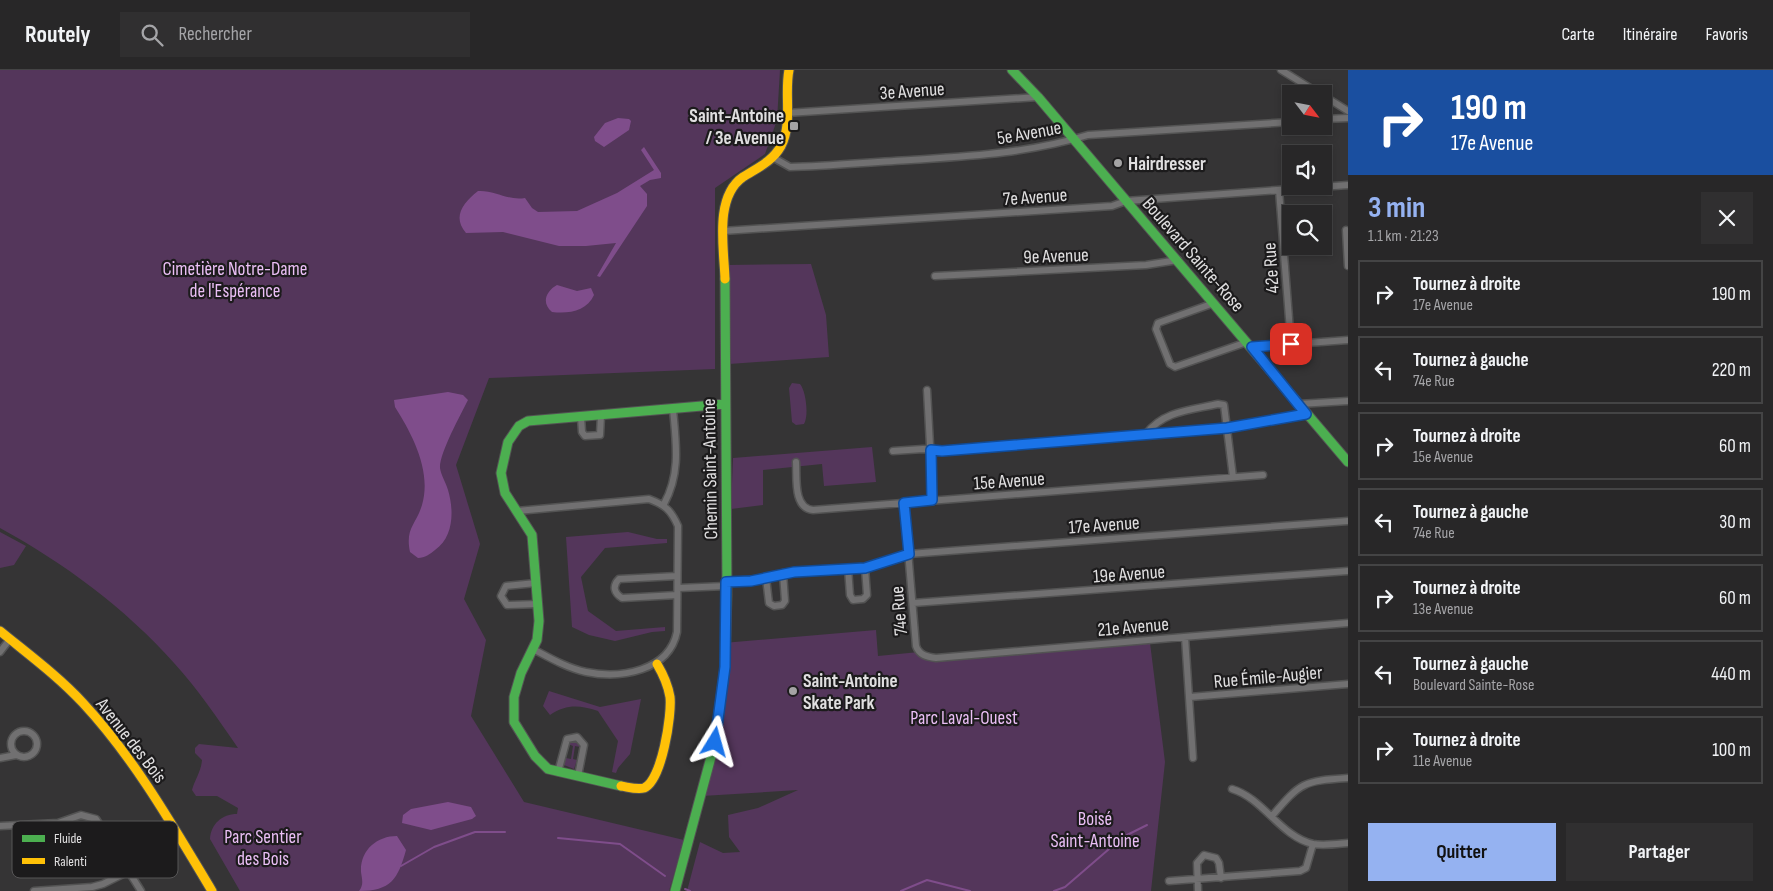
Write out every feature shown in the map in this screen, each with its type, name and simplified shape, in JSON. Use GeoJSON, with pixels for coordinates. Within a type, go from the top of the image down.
{"type":"FeatureCollection","features":[{"type":"Feature","properties":{"kind":"street","name":"Chemin Saint-Antoine"},"geometry":{"type":"LineString","coordinates":[[675,891],[715,742],[725,659],[724,205],[731,186],[735,181],[762,168],[774,158],[786,135],[786,84],[789,70]]}},
{"type":"Feature","properties":{"kind":"street","name":"Boulevard Sainte-Rose"},"geometry":{"type":"LineString","coordinates":[[1012,70],[1038,97],[1178,260],[1348,462]]}},
{"type":"Feature","properties":{"kind":"street"},"geometry":{"type":"LineString","coordinates":[[1281,70],[1305,85]]}},
{"type":"Feature","properties":{"kind":"street","name":"3e Avenue"},"geometry":{"type":"LineString","coordinates":[[787,113],[1038,97]]}},
{"type":"Feature","properties":{"kind":"street"},"geometry":{"type":"LineString","coordinates":[[1332,101],[1348,111]]}},
{"type":"Feature","properties":{"kind":"street"},"geometry":{"type":"LineString","coordinates":[[1332,119],[1348,118]]}},
{"type":"Feature","properties":{"kind":"street","name":"5e Avenue"},"geometry":{"type":"LineString","coordinates":[[774,158],[790,167],[999,153],[1034,150],[1088,136],[1282,123]]}},
{"type":"Feature","properties":{"kind":"street","name":"7e Avenue"},"geometry":{"type":"LineString","coordinates":[[724,231],[1112,206],[1126,201],[1348,185]]}},
{"type":"Feature","properties":{"kind":"street","name":"42e Rue"},"geometry":{"type":"LineString","coordinates":[[1279,190],[1291,344]]}},
{"type":"Feature","properties":{"kind":"street"},"geometry":{"type":"LineString","coordinates":[[1346,230],[1348,266]]}},
{"type":"Feature","properties":{"kind":"street","name":"9e Avenue"},"geometry":{"type":"LineString","coordinates":[[936,276],[1146,265],[1178,260]]}},
{"type":"Feature","properties":{"kind":"street"},"geometry":{"type":"LineString","coordinates":[[1214,303],[1158,323],[1156,329],[1170,364],[1175,367],[1249,345],[1348,340]]}},
{"type":"Feature","properties":{"kind":"street"},"geometry":{"type":"LineString","coordinates":[[927,390],[932,500]]}},
{"type":"Feature","properties":{"kind":"street"},"geometry":{"type":"LineString","coordinates":[[1299,404],[1348,401]]}},
{"type":"Feature","properties":{"kind":"street"},"geometry":{"type":"LineString","coordinates":[[657,664],[668,690],[670,701],[655,778],[641,789],[558,772],[542,764],[514,722],[513,705],[517,686],[539,631],[532,534],[506,493],[500,473],[505,451],[519,426],[528,422],[725,404]]}},
{"type":"Feature","properties":{"kind":"street"},"geometry":{"type":"LineString","coordinates":[[1146,434],[1153,425],[1171,414],[1218,404],[1224,405],[1233,478]]}},
{"type":"Feature","properties":{"kind":"street"},"geometry":{"type":"LineString","coordinates":[[664,504],[672,490],[676,468],[674,409]]}},
{"type":"Feature","properties":{"kind":"street"},"geometry":{"type":"LineString","coordinates":[[893,451],[942,451],[1227,428],[1306,414]]}},
{"type":"Feature","properties":{"kind":"street"},"geometry":{"type":"LineString","coordinates":[[581,417],[582,432],[585,436],[596,437],[600,435],[602,430],[601,415]]}},
{"type":"Feature","properties":{"kind":"street","name":"15e Avenue"},"geometry":{"type":"LineString","coordinates":[[796,462],[800,503],[808,510],[1263,475]]}},
{"type":"Feature","properties":{"kind":"street"},"geometry":{"type":"LineString","coordinates":[[517,511],[649,499],[664,504],[678,526],[678,591],[675,641],[672,648],[657,664],[631,672],[594,673],[576,669],[533,649]]}},
{"type":"Feature","properties":{"kind":"street","name":"74e Rue"},"geometry":{"type":"LineString","coordinates":[[904,503],[916,646],[922,654]]}},
{"type":"Feature","properties":{"kind":"street","name":"17e Avenue"},"geometry":{"type":"LineString","coordinates":[[677,576],[620,579],[615,584],[614,590],[622,598],[783,574],[865,568],[909,554],[1348,521]]}},
{"type":"Feature","properties":{"kind":"street"},"geometry":{"type":"LineString","coordinates":[[848,568],[850,595],[853,600],[863,599],[866,595],[865,568]]}},
{"type":"Feature","properties":{"kind":"street","name":"19e Avenue"},"geometry":{"type":"LineString","coordinates":[[913,603],[1348,571]]}},
{"type":"Feature","properties":{"kind":"street"},"geometry":{"type":"LineString","coordinates":[[766,578],[769,603],[774,606],[782,605],[785,601],[783,574]]}},
{"type":"Feature","properties":{"kind":"street"},"geometry":{"type":"LineString","coordinates":[[536,583],[506,586],[501,596],[507,605],[538,604]]}},
{"type":"Feature","properties":{"kind":"street","name":"21e Avenue"},"geometry":{"type":"LineString","coordinates":[[922,654],[936,658],[1348,623]]}},
{"type":"Feature","properties":{"kind":"street","name":"Avenue des Bois"},"geometry":{"type":"LineString","coordinates":[[0,631],[64,685],[113,738],[146,783],[169,821]]}},
{"type":"Feature","properties":{"kind":"street"},"geometry":{"type":"LineString","coordinates":[[1185,637],[1193,758]]}},
{"type":"Feature","properties":{"kind":"street"},"geometry":{"type":"LineString","coordinates":[[0,652],[10,639]]}},
{"type":"Feature","properties":{"kind":"street","name":"Rue Émile-Augier"},"geometry":{"type":"LineString","coordinates":[[1190,697],[1348,684]]}},
{"type":"Feature","properties":{"kind":"street"},"geometry":{"type":"LineString","coordinates":[[0,758],[16,754],[24,757],[35,750],[36,738],[30,732],[21,731],[14,735],[11,748],[16,754]]}},
{"type":"Feature","properties":{"kind":"street"},"geometry":{"type":"LineString","coordinates":[[558,772],[567,739],[577,737],[584,745],[578,776]]}},
{"type":"Feature","properties":{"kind":"street"},"geometry":{"type":"LineString","coordinates":[[1272,816],[1292,793],[1303,784],[1317,780],[1348,778]]}},
{"type":"Feature","properties":{"kind":"street"},"geometry":{"type":"LineString","coordinates":[[1232,789],[1244,794],[1292,833],[1313,844],[1348,843]]}},
{"type":"Feature","properties":{"kind":"street"},"geometry":{"type":"LineString","coordinates":[[64,821],[81,815],[90,816],[97,821]]}},
{"type":"Feature","properties":{"kind":"street","name":"Avenue des Bois"},"geometry":{"type":"LineString","coordinates":[[178,835],[212,891]]}},
{"type":"Feature","properties":{"kind":"street"},"geometry":{"type":"LineString","coordinates":[[1170,881],[1304,870],[1308,864],[1313,844]]}},
{"type":"Feature","properties":{"kind":"street"},"geometry":{"type":"LineString","coordinates":[[1198,891],[1197,864],[1204,855],[1216,858],[1219,863],[1221,878]]}},
{"type":"Feature","properties":{"kind":"street"},"geometry":{"type":"LineString","coordinates":[[34,891],[92,887],[116,878]]}},
{"type":"Feature","properties":{"kind":"street"},"geometry":{"type":"LineString","coordinates":[[133,878],[141,891]]}},
{"type":"Feature","properties":{"kind":"green space"},"geometry":{"type":"Polygon","coordinates":[[[0,70],[780,70],[777,120],[765,154],[715,188],[715,369],[489,378],[456,465],[480,544],[464,599],[486,640],[471,716],[524,802],[684,840],[669,891],[240,891],[210,839],[215,824],[222,818],[237,814],[238,808],[217,796],[196,796],[192,790],[202,760],[195,753],[195,748],[199,744],[238,748],[191,683],[135,624],[93,588],[47,556],[0,528],[0,70]]]}},
{"type":"Feature","properties":{"kind":"green space"},"geometry":{"type":"Polygon","coordinates":[[[811,264],[826,315],[829,357],[729,364],[727,265],[811,264]]]}},
{"type":"Feature","properties":{"kind":"green space"},"geometry":{"type":"Polygon","coordinates":[[[792,383],[800,384],[804,392],[807,410],[804,424],[796,425],[792,422],[789,388],[792,383]]]}},
{"type":"Feature","properties":{"kind":"green space"},"geometry":{"type":"Polygon","coordinates":[[[872,447],[876,482],[824,486],[822,464],[763,470],[763,505],[731,509],[733,458],[872,447]]]}},
{"type":"Feature","properties":{"kind":"green space"},"geometry":{"type":"Polygon","coordinates":[[[0,532],[26,546],[14,565],[0,568],[0,532]]]}},
{"type":"Feature","properties":{"kind":"green space"},"geometry":{"type":"Polygon","coordinates":[[[628,532],[657,539],[667,539],[667,543],[605,548],[581,577],[588,611],[616,631],[665,627],[665,631],[652,632],[615,641],[589,635],[572,627],[566,537],[628,532]]]}},
{"type":"Feature","properties":{"kind":"green space"},"geometry":{"type":"Polygon","coordinates":[[[876,630],[878,656],[919,652],[926,657],[1150,643],[1165,762],[1151,891],[687,891],[700,842],[723,853],[740,852],[729,837],[728,815],[758,808],[798,790],[702,796],[715,742],[723,643],[876,630]]]}},
{"type":"Feature","properties":{"kind":"green space"},"geometry":{"type":"Polygon","coordinates":[[[549,691],[600,707],[641,699],[630,754],[616,773],[612,772],[618,741],[598,711],[568,707],[550,715],[543,706],[549,691]]]}},
{"type":"Feature","properties":{"kind":"green space"},"geometry":{"type":"Polygon","coordinates":[[[576,740],[580,747],[575,746],[573,759],[577,760],[574,769],[564,765],[566,758],[571,759],[573,746],[568,744],[576,740]]]}},
{"type":"Feature","properties":{"kind":"shaded area"},"geometry":{"type":"Polygon","coordinates":[[[618,118],[631,121],[629,130],[604,147],[595,141],[594,137],[605,123],[618,118]]]}},
{"type":"Feature","properties":{"kind":"shaded area"},"geometry":{"type":"Polygon","coordinates":[[[644,147],[661,173],[661,178],[650,180],[640,186],[647,194],[647,206],[600,277],[597,276],[616,243],[559,246],[503,232],[466,233],[462,227],[460,221],[461,210],[478,191],[519,199],[525,198],[532,208],[538,212],[577,211],[617,193],[654,170],[641,150],[644,147]]]}},
{"type":"Feature","properties":{"kind":"shaded area"},"geometry":{"type":"Polygon","coordinates":[[[557,285],[577,291],[591,288],[594,295],[587,305],[582,308],[571,312],[552,312],[547,305],[546,297],[550,290],[557,285]]]}},
{"type":"Feature","properties":{"kind":"shaded area"},"geometry":{"type":"Polygon","coordinates":[[[448,392],[463,395],[468,400],[443,453],[440,468],[450,498],[451,523],[446,538],[441,545],[427,556],[418,558],[410,552],[409,537],[422,505],[424,479],[419,453],[395,407],[394,400],[448,392]]]}},
{"type":"Feature","properties":{"kind":"shaded area"},"geometry":{"type":"Polygon","coordinates":[[[448,802],[471,807],[476,816],[472,819],[431,830],[402,823],[403,815],[411,809],[448,802]]]}},
{"type":"Feature","properties":{"kind":"shaded area"},"geometry":{"type":"Polygon","coordinates":[[[397,836],[406,850],[396,876],[386,886],[379,889],[359,891],[362,884],[361,864],[367,851],[371,846],[383,839],[397,836]]]}},
{"type":"Feature","properties":{"kind":"waterway"},"geometry":{"type":"LineString","coordinates":[[1054,891],[1065,887],[1123,837],[1147,825]]}},
{"type":"Feature","properties":{"kind":"waterway"},"geometry":{"type":"LineString","coordinates":[[401,866],[434,847],[475,832],[505,832]]}},
{"type":"Feature","properties":{"kind":"waterway"},"geometry":{"type":"LineString","coordinates":[[558,838],[620,844],[665,876]]}},
{"type":"Feature","properties":{"kind":"waterway"},"geometry":{"type":"LineString","coordinates":[[901,891],[927,880],[970,891]]}},
{"type":"Feature","properties":{"kind":"waterway"},"geometry":{"type":"LineString","coordinates":[[685,889],[690,891]]}},
{"type":"Feature","properties":{"kind":"traffic: fast"},"geometry":{"type":"LineString","coordinates":[[1012,70],[1038,97],[1348,462]]}},
{"type":"Feature","properties":{"kind":"traffic: fast"},"geometry":{"type":"LineString","coordinates":[[675,891],[715,742],[725,667],[727,594],[725,279]]}},
{"type":"Feature","properties":{"kind":"traffic: fast"},"geometry":{"type":"LineString","coordinates":[[621,786],[548,769],[535,756],[514,722],[514,697],[521,673],[537,640],[539,621],[532,535],[505,493],[501,473],[508,442],[519,426],[528,421],[725,404]]}},
{"type":"Feature","properties":{"kind":"traffic: slow"},"geometry":{"type":"LineString","coordinates":[[725,279],[724,210],[734,186],[743,177],[769,160],[781,146],[787,128],[789,70]]}},
{"type":"Feature","properties":{"kind":"traffic: slow"},"geometry":{"type":"LineString","coordinates":[[0,631],[63,684],[102,724],[136,770],[169,821]]}},
{"type":"Feature","properties":{"kind":"traffic: slow"},"geometry":{"type":"LineString","coordinates":[[621,786],[635,789],[644,788],[650,783],[661,761],[669,717],[670,697],[665,680],[657,664]]}},
{"type":"Feature","properties":{"kind":"traffic: slow"},"geometry":{"type":"LineString","coordinates":[[178,834],[212,891]]}},
{"type":"Feature","properties":{"kind":"place","name":"Saint-Antoine / 3e Avenue"},"geometry":{"type":"Point","coordinates":[794,126]}},
{"type":"Feature","properties":{"kind":"place","name":"Hairdresser"},"geometry":{"type":"Point","coordinates":[1118,163]}},
{"type":"Feature","properties":{"kind":"place","name":"Saint-Antoine Skate Park"},"geometry":{"type":"Point","coordinates":[793,691]}},
{"type":"Feature","properties":{"kind":"route"},"geometry":{"type":"LineString","coordinates":[[715,742],[725,667],[727,634],[726,582],[751,581],[794,572],[865,568],[909,554],[904,503],[932,500],[931,450],[942,451],[1227,428],[1306,414],[1252,347],[1291,344]]}},
{"type":"Feature","properties":{"kind":"park label","name":"Cimetière Notre-Dame de l'Espérance"},"geometry":{"type":"Point","coordinates":[235,279]}},
{"type":"Feature","properties":{"kind":"park label","name":"Parc Laval-Ouest"},"geometry":{"type":"Point","coordinates":[964,717]}},
{"type":"Feature","properties":{"kind":"park label","name":"Boisé Saint-Antoine"},"geometry":{"type":"Point","coordinates":[1095,829]}},
{"type":"Feature","properties":{"kind":"park label","name":"Parc Sentier des Bois"},"geometry":{"type":"Point","coordinates":[263,847]}}]}
